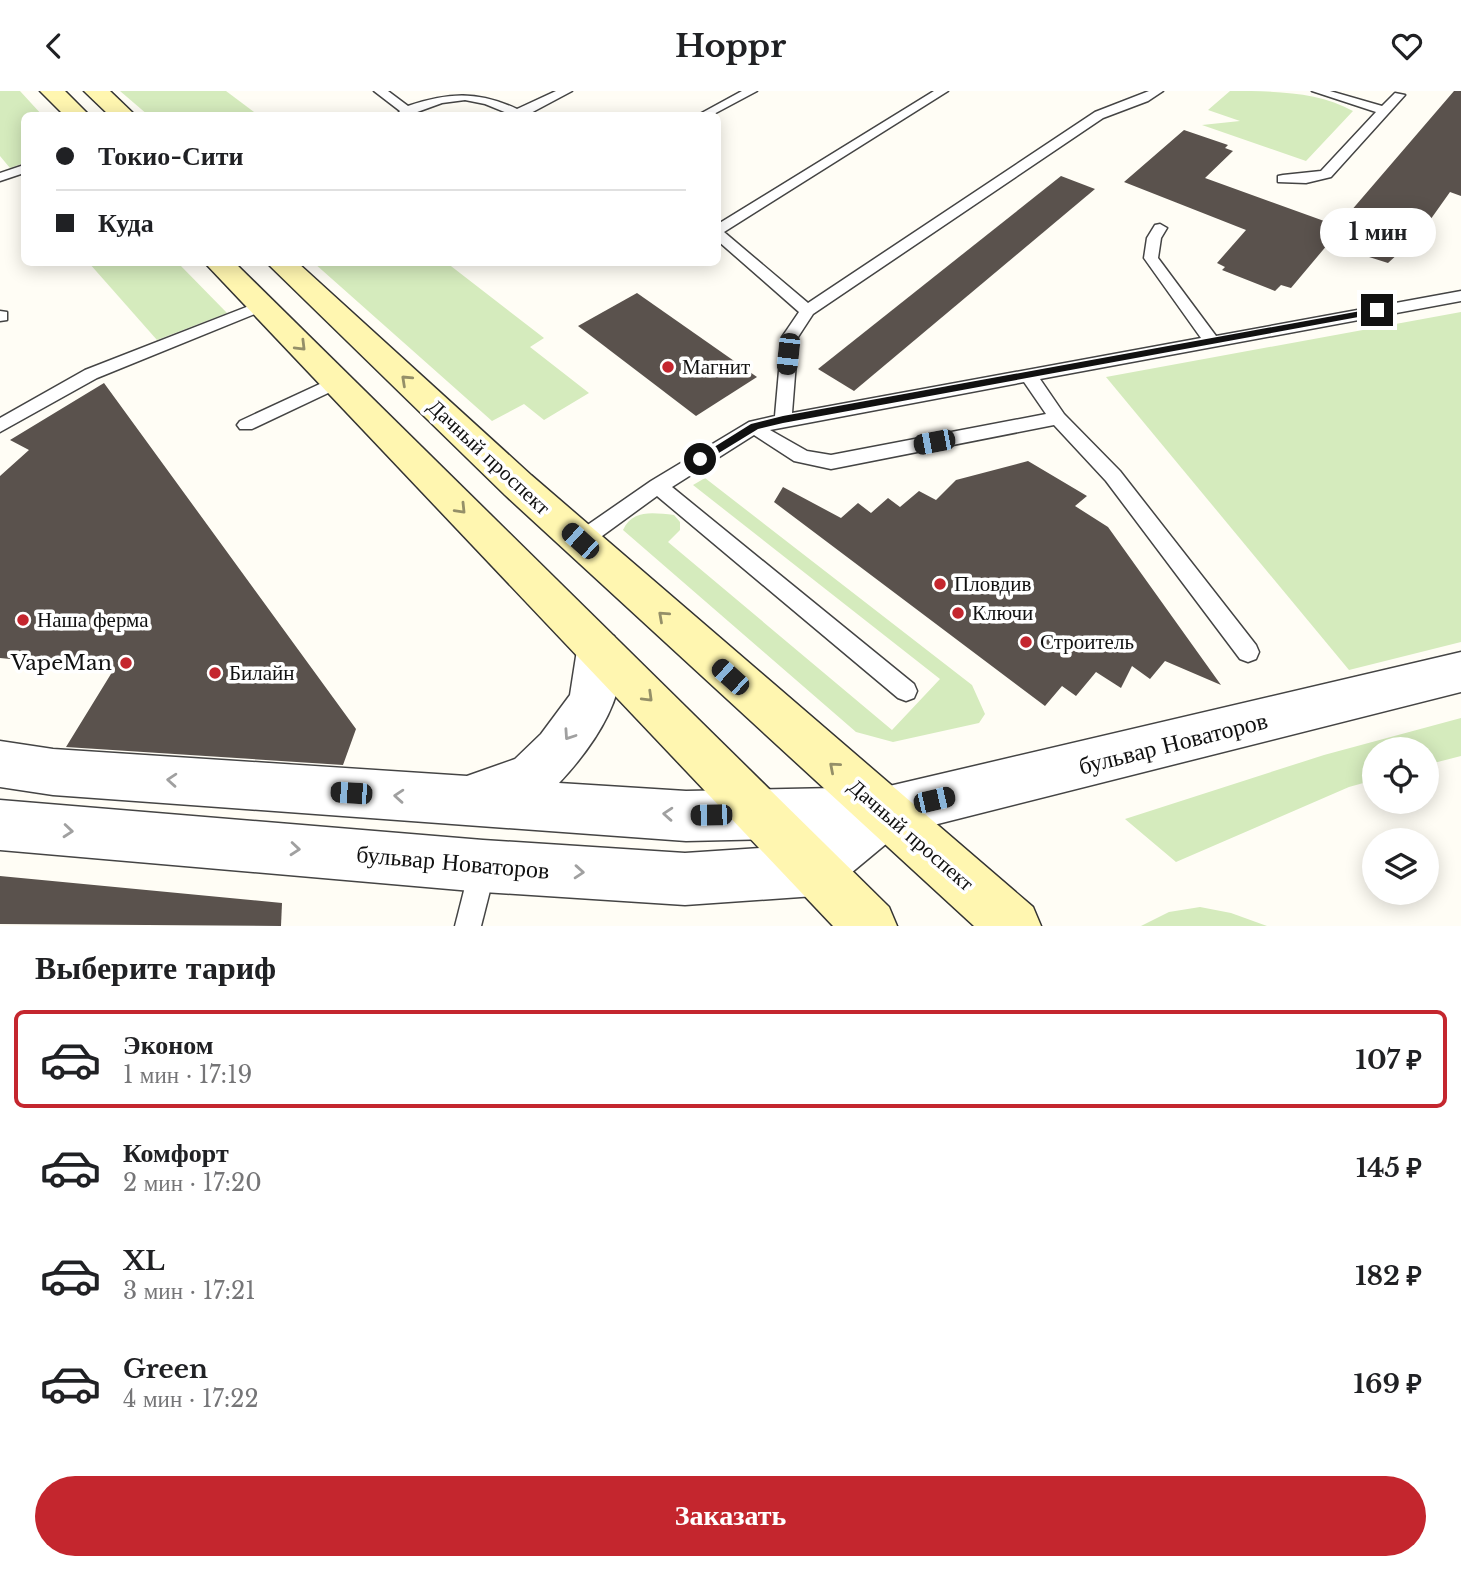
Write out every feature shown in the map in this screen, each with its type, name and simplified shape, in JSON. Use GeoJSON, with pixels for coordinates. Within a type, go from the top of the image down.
{"type":"FeatureCollection","features":[{"type":"Feature","properties":{"kind":"main road"},"geometry":{"type":"LineString","coordinates":[[52,91],[73,112]]}},
{"type":"Feature","properties":{"kind":"main road"},"geometry":{"type":"LineString","coordinates":[[96,91],[120,112]]}},
{"type":"Feature","properties":{"kind":"main road"},"geometry":{"type":"LineString","coordinates":[[222,266],[870,926]]}},
{"type":"Feature","properties":{"kind":"main road","name":"Дачный проспект"},"geometry":{"type":"LineString","coordinates":[[284,266],[580,541],[1014,926]]}},
{"type":"Feature","properties":{"kind":"street"},"geometry":{"type":"LineString","coordinates":[[467,801],[531,777],[558,750],[592,702],[599,650]]}},
{"type":"Feature","properties":{"kind":"street","name":"бульвар Новаторов"},"geometry":{"type":"LineString","coordinates":[[0,765],[53,772],[686,815],[885,812],[1461,672]]}},
{"type":"Feature","properties":{"kind":"street","name":"бульвар Новаторов"},"geometry":{"type":"LineString","coordinates":[[0,825],[484,866],[685,879],[815,870],[885,812]]}},
{"type":"Feature","properties":{"kind":"lane"},"geometry":{"type":"LineString","coordinates":[[380,91],[404,112]]}},
{"type":"Feature","properties":{"kind":"lane"},"geometry":{"type":"LineString","coordinates":[[523,112],[566,91]]}},
{"type":"Feature","properties":{"kind":"lane"},"geometry":{"type":"LineString","coordinates":[[710,112],[751,91]]}},
{"type":"Feature","properties":{"kind":"lane"},"geometry":{"type":"LineString","coordinates":[[721,230],[942,91]]}},
{"type":"Feature","properties":{"kind":"lane"},"geometry":{"type":"LineString","coordinates":[[783,420],[790,337],[807,311],[1098,115],[1123,103],[1147,98],[1157,91]]}},
{"type":"Feature","properties":{"kind":"lane"},"geometry":{"type":"LineString","coordinates":[[1318,91],[1384,111]]}},
{"type":"Feature","properties":{"kind":"lane"},"geometry":{"type":"LineString","coordinates":[[407,112],[448,95],[469,92],[483,95],[515,112]]}},
{"type":"Feature","properties":{"kind":"lane"},"geometry":{"type":"LineString","coordinates":[[1283,179],[1306,179],[1326,174],[1399,95]]}},
{"type":"Feature","properties":{"kind":"lane"},"geometry":{"type":"LineString","coordinates":[[0,177],[21,170]]}},
{"type":"Feature","properties":{"kind":"lane"},"geometry":{"type":"LineString","coordinates":[[1160,228],[1153,238],[1151,258],[1213,342]]}},
{"type":"Feature","properties":{"kind":"lane"},"geometry":{"type":"LineString","coordinates":[[721,235],[807,311]]}},
{"type":"Feature","properties":{"kind":"lane"},"geometry":{"type":"LineString","coordinates":[[580,541],[658,486],[755,426],[1461,296]]}},
{"type":"Feature","properties":{"kind":"lane"},"geometry":{"type":"LineString","coordinates":[[0,426],[91,374],[261,306]]}},
{"type":"Feature","properties":{"kind":"lane"},"geometry":{"type":"LineString","coordinates":[[1028,375],[1058,418],[1113,476],[1248,652]]}},
{"type":"Feature","properties":{"kind":"lane"},"geometry":{"type":"LineString","coordinates":[[246,425],[337,382]]}},
{"type":"Feature","properties":{"kind":"lane"},"geometry":{"type":"LineString","coordinates":[[755,426],[765,436],[811,461],[831,461],[1058,418]]}},
{"type":"Feature","properties":{"kind":"lane"},"geometry":{"type":"LineString","coordinates":[[658,486],[906,691]]}},
{"type":"Feature","properties":{"kind":"lane"},"geometry":{"type":"LineString","coordinates":[[468,926],[484,866]]}},
{"type":"Feature","properties":{"kind":"green space"},"geometry":{"type":"Polygon","coordinates":[[[0,91],[20,91],[39,112],[21,112],[21,164],[10,168],[0,156],[0,91]]]}},
{"type":"Feature","properties":{"kind":"green space"},"geometry":{"type":"Polygon","coordinates":[[[120,91],[226,91],[254,112],[144,112],[120,91]]]}},
{"type":"Feature","properties":{"kind":"green space"},"geometry":{"type":"Polygon","coordinates":[[[1230,91],[1310,96],[1325,99],[1353,111],[1306,161],[1202,125],[1240,121],[1208,110],[1230,91]]]}},
{"type":"Feature","properties":{"kind":"green space"},"geometry":{"type":"Polygon","coordinates":[[[92,266],[181,266],[227,313],[157,340],[92,266]]]}},
{"type":"Feature","properties":{"kind":"green space"},"geometry":{"type":"Polygon","coordinates":[[[317,266],[451,266],[544,338],[530,347],[589,393],[544,420],[524,404],[492,421],[317,266]]]}},
{"type":"Feature","properties":{"kind":"green space"},"geometry":{"type":"Polygon","coordinates":[[[1461,312],[1461,642],[1349,670],[1106,377],[1461,312]]]}},
{"type":"Feature","properties":{"kind":"green space"},"geometry":{"type":"Polygon","coordinates":[[[705,478],[972,685],[985,714],[979,723],[893,742],[856,732],[623,530],[627,523],[638,515],[674,515],[680,522],[680,530],[668,542],[892,730],[940,679],[693,485],[705,478]]]}},
{"type":"Feature","properties":{"kind":"green space"},"geometry":{"type":"Polygon","coordinates":[[[1461,718],[1461,756],[1439,762],[1439,737],[1391,737],[1461,718]]]}},
{"type":"Feature","properties":{"kind":"green space"},"geometry":{"type":"Polygon","coordinates":[[[1362,745],[1362,783],[1176,862],[1125,819],[1362,745]]]}},
{"type":"Feature","properties":{"kind":"green space"},"geometry":{"type":"Polygon","coordinates":[[[1200,907],[1231,913],[1267,926],[1141,926],[1169,912],[1200,907]]]}},
{"type":"Feature","properties":{"kind":"building"},"geometry":{"type":"Polygon","coordinates":[[[1454,91],[1461,91],[1461,196],[1450,192],[1406,254],[1400,252],[1388,263],[1328,244],[1291,288],[1281,285],[1275,291],[1222,270],[1225,267],[1217,263],[1246,230],[1124,182],[1184,130],[1228,145],[1225,148],[1233,151],[1205,178],[1338,226],[1454,91]]]}},
{"type":"Feature","properties":{"kind":"building"},"geometry":{"type":"Polygon","coordinates":[[[1061,176],[1095,189],[854,391],[818,369],[1061,176]]]}},
{"type":"Feature","properties":{"kind":"building"},"geometry":{"type":"Polygon","coordinates":[[[637,293],[757,377],[696,416],[578,326],[637,293]]]}},
{"type":"Feature","properties":{"kind":"building"},"geometry":{"type":"Polygon","coordinates":[[[104,383],[356,729],[343,765],[66,747],[114,669],[0,658],[0,476],[29,450],[10,440],[104,383]]]}},
{"type":"Feature","properties":{"kind":"building"},"geometry":{"type":"Polygon","coordinates":[[[1028,461],[1087,496],[1075,506],[1108,527],[1221,685],[1165,661],[1150,679],[1132,666],[1121,688],[1096,672],[1076,696],[1062,686],[1045,706],[774,502],[783,487],[841,518],[858,503],[871,513],[888,498],[900,507],[919,491],[936,500],[956,480],[1028,461]]]}},
{"type":"Feature","properties":{"kind":"building"},"geometry":{"type":"Polygon","coordinates":[[[0,876],[282,903],[281,926],[0,924],[0,876]]]}},
{"type":"Feature","properties":{"kind":"place","name":"Магнит"},"geometry":{"type":"Point","coordinates":[668,367]}},
{"type":"Feature","properties":{"kind":"place","name":"Пловдив"},"geometry":{"type":"Point","coordinates":[940,584]}},
{"type":"Feature","properties":{"kind":"place","name":"Ключи"},"geometry":{"type":"Point","coordinates":[958,613]}},
{"type":"Feature","properties":{"kind":"place","name":"Наша ферма"},"geometry":{"type":"Point","coordinates":[23,620]}},
{"type":"Feature","properties":{"kind":"place","name":"Строитель"},"geometry":{"type":"Point","coordinates":[1026,642]}},
{"type":"Feature","properties":{"kind":"place","name":"VapeMan"},"geometry":{"type":"Point","coordinates":[126,663]}},
{"type":"Feature","properties":{"kind":"place","name":"Билайн"},"geometry":{"type":"Point","coordinates":[215,673]}},
{"type":"Feature","properties":{"kind":"route"},"geometry":{"type":"LineString","coordinates":[[700,459],[755,426],[1377,310]]}}]}
